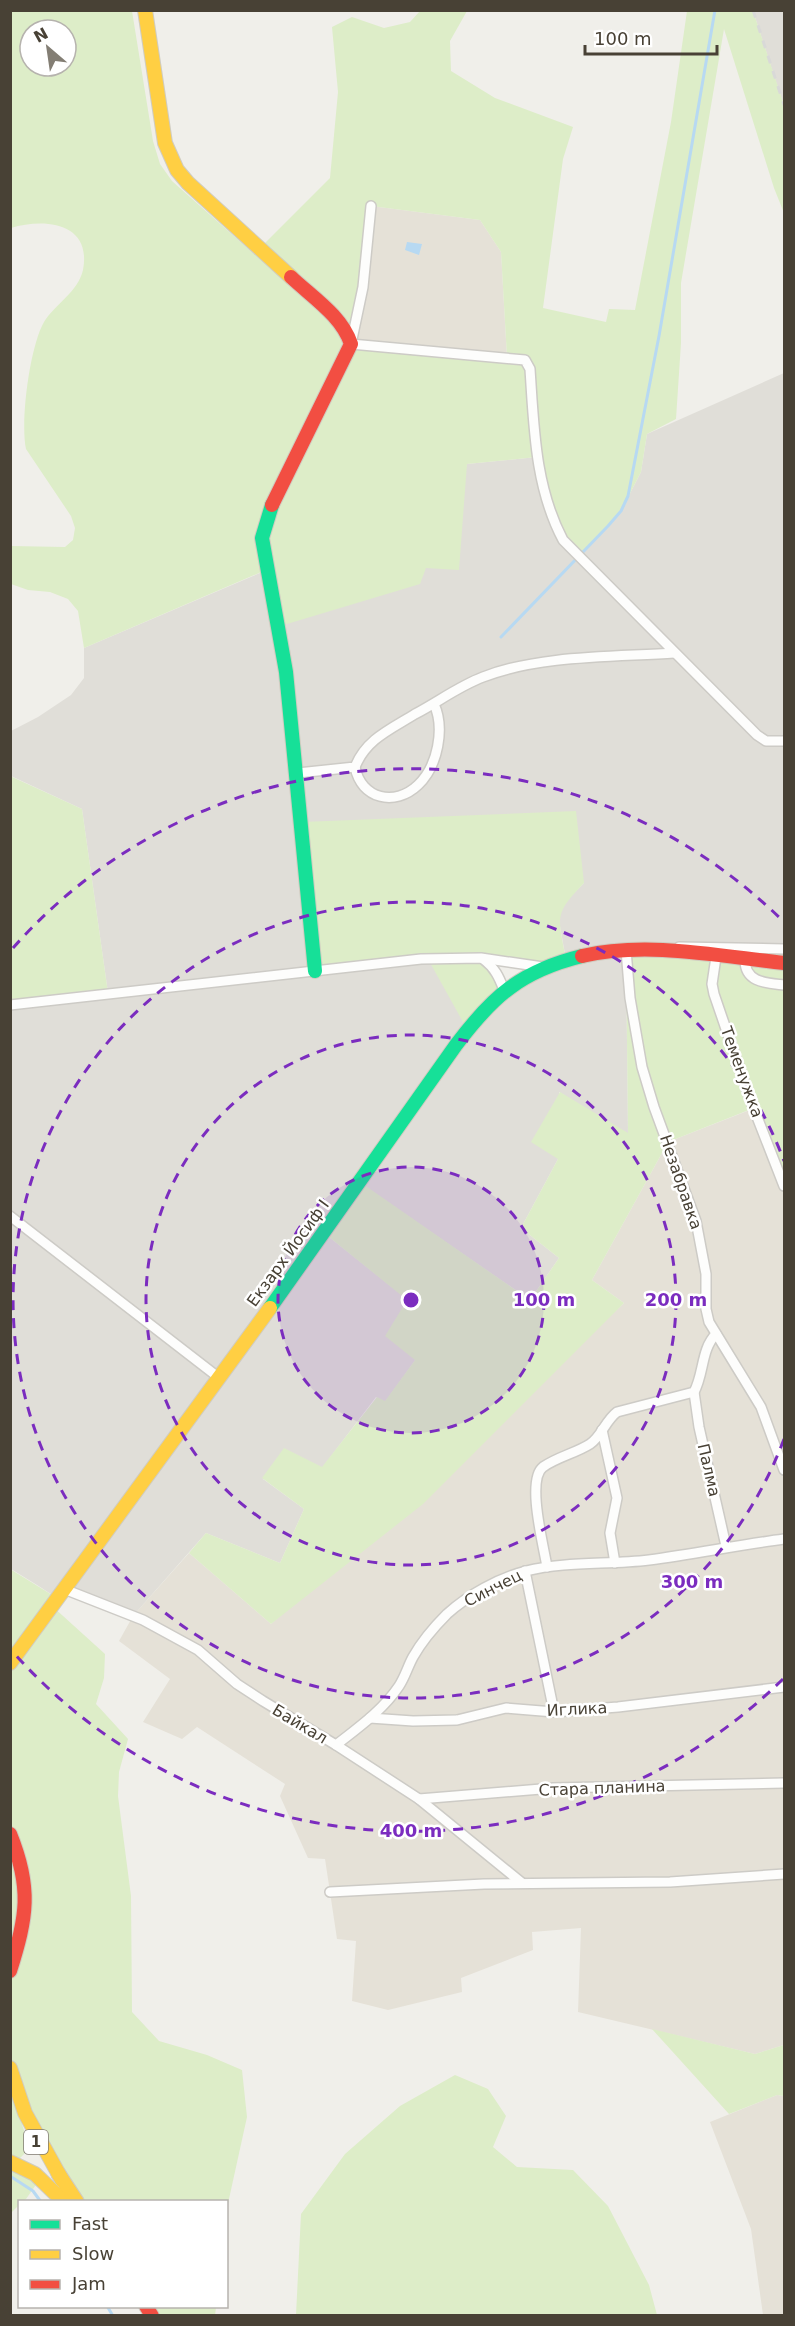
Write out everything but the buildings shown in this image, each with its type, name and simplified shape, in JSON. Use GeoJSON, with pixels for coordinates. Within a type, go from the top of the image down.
{"type":"FeatureCollection","features":[{"type":"Feature","properties":{"kind":"main road"},"geometry":{"type":"LineString","coordinates":[[145,10],[165,143],[177,170],[337,320],[347,332],[351,344],[271,507],[262,537],[286,672],[315,971]]}},
{"type":"Feature","properties":{"kind":"main road","name":"Екзарх Йосиф I"},"geometry":{"type":"LineString","coordinates":[[10,1663],[457,1046],[484,1011],[504,990],[531,973],[545,968],[584,956],[626,950],[651,950],[784,963]]}},
{"type":"Feature","properties":{"kind":"main road"},"geometry":{"type":"LineString","coordinates":[[10,1834],[19,1854],[26,1893],[26,1906],[20,1921],[10,1932]]}},
{"type":"Feature","properties":{"kind":"main road"},"geometry":{"type":"LineString","coordinates":[[10,1971],[26,1914],[26,1893]]}},
{"type":"Feature","properties":{"kind":"main road"},"geometry":{"type":"LineString","coordinates":[[10,2068],[25,2113],[63,2180]]}},
{"type":"Feature","properties":{"kind":"main road","name":"1"},"geometry":{"type":"LineString","coordinates":[[10,2104],[76,2200]]}},
{"type":"Feature","properties":{"kind":"main road"},"geometry":{"type":"LineString","coordinates":[[10,2162],[35,2174],[62,2200]]}},
{"type":"Feature","properties":{"kind":"street"},"geometry":{"type":"LineString","coordinates":[[371,206],[363,287],[351,344],[525,360],[530,369],[540,474],[563,540],[757,735],[766,741],[784,741]]}},
{"type":"Feature","properties":{"kind":"street"},"geometry":{"type":"LineString","coordinates":[[434,704],[441,725],[438,743],[425,777],[406,794],[395,797],[375,796],[361,783],[355,767],[360,755],[375,739],[458,689],[484,676],[521,667],[573,659],[674,654]]}},
{"type":"Feature","properties":{"kind":"street"},"geometry":{"type":"LineString","coordinates":[[297,773],[355,767]]}},
{"type":"Feature","properties":{"kind":"street","name":"Екзарх Йосиф I"},"geometry":{"type":"LineString","coordinates":[[651,950],[688,946],[784,949]]}},
{"type":"Feature","properties":{"kind":"street","name":"Незабравка"},"geometry":{"type":"LineString","coordinates":[[626,950],[630,998],[642,1067],[654,1107],[696,1221],[706,1274],[706,1310],[709,1322],[761,1407],[784,1470]]}},
{"type":"Feature","properties":{"kind":"street","name":"Теменужка"},"geometry":{"type":"LineString","coordinates":[[719,957],[712,984],[714,994],[750,1099],[784,1186]]}},
{"type":"Feature","properties":{"kind":"street"},"geometry":{"type":"LineString","coordinates":[[482,958],[499,976],[504,990]]}},
{"type":"Feature","properties":{"kind":"street"},"geometry":{"type":"LineString","coordinates":[[10,1005],[421,959],[482,958],[545,968]]}},
{"type":"Feature","properties":{"kind":"street"},"geometry":{"type":"LineString","coordinates":[[745,960],[745,968],[752,978],[784,985]]}},
{"type":"Feature","properties":{"kind":"street"},"geometry":{"type":"LineString","coordinates":[[10,1216],[218,1377]]}},
{"type":"Feature","properties":{"kind":"street"},"geometry":{"type":"LineString","coordinates":[[548,1567],[536,1498],[537,1474],[543,1467],[591,1443],[610,1417],[617,1412],[694,1392],[699,1383],[707,1346],[716,1334]]}},
{"type":"Feature","properties":{"kind":"street","name":"Палма"},"geometry":{"type":"LineString","coordinates":[[694,1392],[699,1427],[726,1546]]}},
{"type":"Feature","properties":{"kind":"street"},"geometry":{"type":"LineString","coordinates":[[602,1430],[617,1498],[610,1533],[615,1563]]}},
{"type":"Feature","properties":{"kind":"street","name":"Синчец"},"geometry":{"type":"LineString","coordinates":[[336,1745],[384,1705],[400,1684],[413,1657],[428,1634],[448,1614],[474,1594],[525,1571],[548,1567],[651,1560],[726,1546],[784,1539]]}},
{"type":"Feature","properties":{"kind":"street"},"geometry":{"type":"LineString","coordinates":[[525,1571],[554,1712]]}},
{"type":"Feature","properties":{"kind":"street","name":"Байкал"},"geometry":{"type":"LineString","coordinates":[[64,1589],[143,1620],[198,1650],[237,1683],[263,1701],[420,1799],[522,1883]]}},
{"type":"Feature","properties":{"kind":"street","name":"Иглика"},"geometry":{"type":"LineString","coordinates":[[370,1718],[439,1722],[506,1708],[554,1712],[618,1707],[784,1687]]}},
{"type":"Feature","properties":{"kind":"street","name":"Стара планина"},"geometry":{"type":"LineString","coordinates":[[420,1799],[553,1788],[784,1783]]}},
{"type":"Feature","properties":{"kind":"street"},"geometry":{"type":"LineString","coordinates":[[330,1892],[522,1883],[669,1882],[784,1874]]}},
{"type":"Feature","properties":{"kind":"shaded area"},"geometry":{"type":"Polygon","coordinates":[[[753,11],[784,11],[784,105],[776,82],[753,11]]]}},
{"type":"Feature","properties":{"kind":"shaded area"},"geometry":{"type":"Polygon","coordinates":[[[371,206],[480,220],[501,252],[507,358],[351,344],[371,206]]]}},
{"type":"Feature","properties":{"kind":"shaded area"},"geometry":{"type":"Polygon","coordinates":[[[784,373],[784,949],[626,950],[628,1134],[559,1092],[558,1159],[521,1228],[559,1258],[530,1300],[360,1183],[324,1233],[408,1300],[416,1359],[385,1402],[376,1397],[322,1468],[263,1479],[304,1509],[280,1563],[206,1533],[133,1616],[64,1589],[57,1598],[11,1569],[11,1005],[108,993],[82,809],[11,776],[11,731],[38,717],[71,695],[84,678],[84,648],[267,570],[440,567],[467,464],[537,457],[621,511],[641,472],[647,434],[784,373]],[[584,883],[428,959],[494,1000],[566,960],[558,915],[567,900],[584,883]]]}},
{"type":"Feature","properties":{"kind":"shaded area"},"geometry":{"type":"Polygon","coordinates":[[[760,1106],[784,1173],[784,2045],[755,2054],[578,2012],[581,1928],[532,1932],[533,1950],[461,1978],[462,1992],[388,2010],[352,2001],[356,1941],[337,1939],[325,1859],[308,1858],[280,1796],[285,1784],[197,1727],[182,1739],[143,1722],[170,1679],[119,1641],[133,1616],[189,1553],[271,1624],[624,1303],[592,1280],[668,1142],[760,1106]]]}},
{"type":"Feature","properties":{"kind":"shaded area"},"geometry":{"type":"Polygon","coordinates":[[[777,2095],[784,2096],[784,2315],[763,2315],[751,2229],[710,2122],[777,2095]]]}},
{"type":"Feature","properties":{"kind":"green space"},"geometry":{"type":"Polygon","coordinates":[[[11,11],[132,11],[153,141],[160,164],[172,181],[254,254],[330,178],[338,92],[332,27],[352,17],[384,28],[410,22],[420,11],[467,11],[450,41],[451,71],[495,98],[573,127],[563,159],[543,308],[606,322],[609,309],[635,310],[671,122],[687,11],[753,11],[784,105],[784,213],[724,29],[681,283],[681,343],[676,419],[647,434],[641,472],[621,511],[579,557],[563,540],[537,457],[467,464],[459,570],[426,568],[420,584],[277,627],[266,570],[84,648],[78,611],[68,599],[50,592],[28,590],[11,584],[11,546],[65,547],[73,540],[75,528],[71,516],[26,449],[24,421],[31,365],[39,333],[44,322],[80,278],[84,254],[80,242],[73,233],[63,227],[51,224],[11,228],[11,11]],[[371,206],[351,344],[507,357],[501,252],[480,220],[371,206]]]}},
{"type":"Feature","properties":{"kind":"green space"},"geometry":{"type":"Polygon","coordinates":[[[10,776],[82,809],[108,993],[11,1005],[10,776]]]}},
{"type":"Feature","properties":{"kind":"green space"},"geometry":{"type":"Polygon","coordinates":[[[576,811],[584,883],[567,903],[560,918],[566,961],[545,968],[483,958],[504,990],[468,1031],[428,959],[315,971],[302,822],[576,811]]]}},
{"type":"Feature","properties":{"kind":"green space"},"geometry":{"type":"Polygon","coordinates":[[[784,949],[784,1173],[759,1106],[668,1142],[592,1280],[624,1303],[423,1504],[271,1624],[189,1553],[206,1533],[280,1563],[304,1509],[262,1478],[284,1448],[322,1467],[377,1397],[385,1401],[415,1360],[385,1336],[407,1300],[324,1233],[360,1182],[530,1300],[559,1258],[521,1228],[558,1159],[531,1142],[560,1092],[628,1133],[626,950],[784,949]]]}},
{"type":"Feature","properties":{"kind":"green space"},"geometry":{"type":"Polygon","coordinates":[[[10,1569],[57,1598],[52,1606],[105,1654],[104,1678],[96,1704],[128,1739],[119,1772],[118,1796],[131,1896],[132,2012],[159,2041],[207,2055],[242,2070],[247,2117],[228,2203],[228,2200],[76,2200],[20,2118],[27,2140],[26,2152],[15,2163],[40,2179],[26,2199],[18,2200],[18,2206],[11,2213],[10,1569]]]}},
{"type":"Feature","properties":{"kind":"green space"},"geometry":{"type":"Polygon","coordinates":[[[652,2029],[755,2054],[784,2045],[784,2096],[777,2095],[729,2114],[652,2029]]]}},
{"type":"Feature","properties":{"kind":"green space"},"geometry":{"type":"Polygon","coordinates":[[[455,2075],[488,2089],[506,2116],[493,2147],[517,2167],[573,2170],[608,2206],[649,2285],[657,2315],[296,2315],[301,2214],[345,2154],[400,2106],[455,2075]]]}},
{"type":"Feature","properties":{"kind":"green space"},"geometry":{"type":"Polygon","coordinates":[[[147,2308],[216,2308],[215,2316],[152,2315],[147,2308]]]}},
{"type":"Feature","properties":{"kind":"water"},"geometry":{"type":"Polygon","coordinates":[[[407,242],[422,244],[419,255],[405,250],[407,242]]]}},
{"type":"Feature","properties":{"kind":"waterway"},"geometry":{"type":"LineString","coordinates":[[501,637],[608,526],[621,511],[628,496],[659,336],[715,10]]}},
{"type":"Feature","properties":{"kind":"waterway"},"geometry":{"type":"LineString","coordinates":[[10,2176],[33,2191],[40,2200]]}},
{"type":"Feature","properties":{"kind":"waterway"},"geometry":{"type":"LineString","coordinates":[[108,2308],[113,2316]]}},
{"type":"Feature","properties":{"kind":"railway"},"geometry":{"type":"LineString","coordinates":[[753,10],[784,105]]}},
{"type":"Feature","properties":{"kind":"traffic: fast"},"geometry":{"type":"LineString","coordinates":[[272,505],[262,538],[286,672],[315,971]]}},
{"type":"Feature","properties":{"kind":"traffic: fast"},"geometry":{"type":"LineString","coordinates":[[270,1308],[456,1045],[483,1013],[496,999],[525,978],[542,969],[582,956]]}},
{"type":"Feature","properties":{"kind":"traffic: slow"},"geometry":{"type":"LineString","coordinates":[[145,10],[165,143],[177,170],[188,183],[291,277]]}},
{"type":"Feature","properties":{"kind":"traffic: slow"},"geometry":{"type":"LineString","coordinates":[[10,1663],[270,1308]]}},
{"type":"Feature","properties":{"kind":"traffic: slow"},"geometry":{"type":"LineString","coordinates":[[10,2068],[25,2113],[62,2180]]}},
{"type":"Feature","properties":{"kind":"traffic: slow"},"geometry":{"type":"LineString","coordinates":[[10,2162],[35,2174],[62,2200]]}},
{"type":"Feature","properties":{"kind":"traffic: slow"},"geometry":{"type":"LineString","coordinates":[[58,2173],[76,2200]]}},
{"type":"Feature","properties":{"kind":"traffic: jam"},"geometry":{"type":"LineString","coordinates":[[272,505],[351,344],[334,316],[291,277]]}},
{"type":"Feature","properties":{"kind":"traffic: jam"},"geometry":{"type":"LineString","coordinates":[[582,956],[607,952],[657,950],[784,963]]}},
{"type":"Feature","properties":{"kind":"traffic: jam"},"geometry":{"type":"LineString","coordinates":[[10,1834],[22,1871],[25,1903],[10,1971]]}},
{"type":"Feature","properties":{"kind":"traffic: jam"},"geometry":{"type":"LineString","coordinates":[[147,2308],[152,2316]]}}]}
